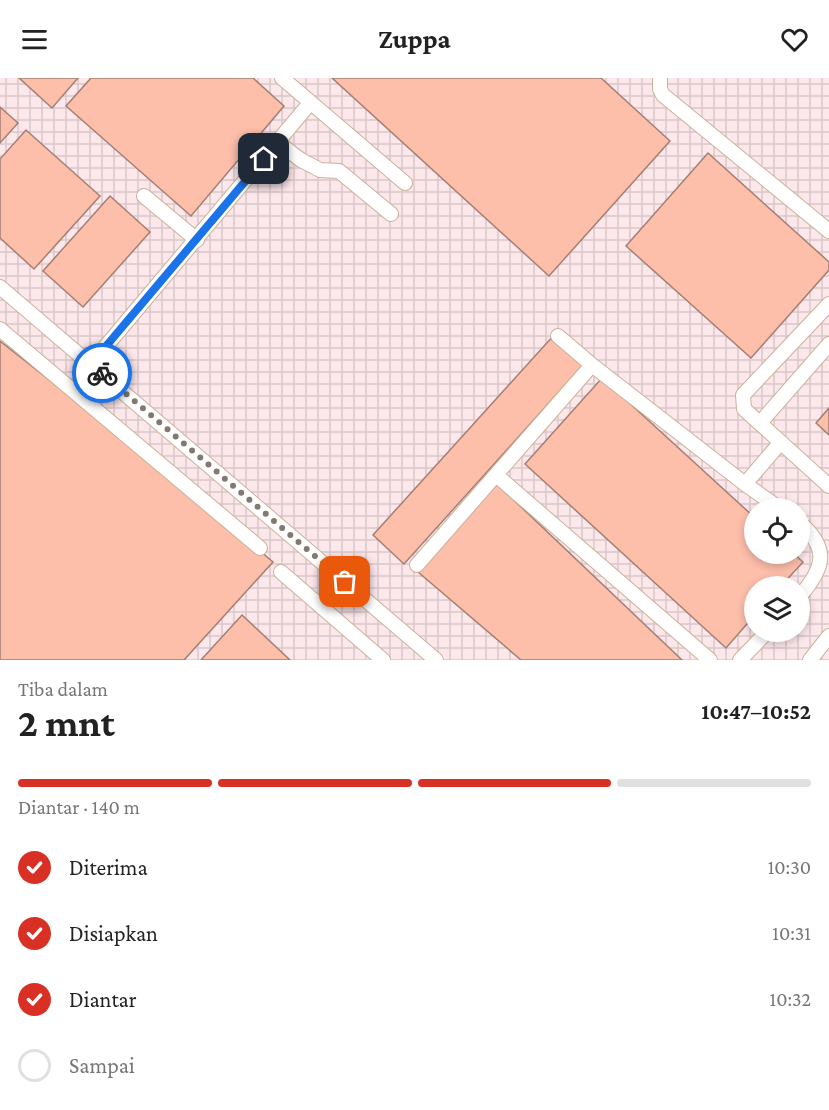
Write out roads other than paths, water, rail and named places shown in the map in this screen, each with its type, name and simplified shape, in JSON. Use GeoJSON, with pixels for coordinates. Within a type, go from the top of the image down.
{"type":"FeatureCollection","features":[{"type":"Feature","properties":{"kind":"lane"},"geometry":{"type":"LineString","coordinates":[[282,78],[405,183]]}},
{"type":"Feature","properties":{"kind":"lane"},"geometry":{"type":"LineString","coordinates":[[660,78],[663,95],[829,231]]}},
{"type":"Feature","properties":{"kind":"lane"},"geometry":{"type":"LineString","coordinates":[[91,364],[310,103]]}},
{"type":"Feature","properties":{"kind":"lane"},"geometry":{"type":"LineString","coordinates":[[278,142],[301,160],[320,170],[339,171],[391,214]]}},
{"type":"Feature","properties":{"kind":"lane"},"geometry":{"type":"LineString","coordinates":[[144,196],[197,240]]}},
{"type":"Feature","properties":{"kind":"lane"},"geometry":{"type":"LineString","coordinates":[[2,292],[91,364],[436,660]]}},
{"type":"Feature","properties":{"kind":"lane"},"geometry":{"type":"LineString","coordinates":[[829,304],[743,395],[744,409],[829,486]]}},
{"type":"Feature","properties":{"kind":"lane"},"geometry":{"type":"LineString","coordinates":[[0,328],[260,548]]}},
{"type":"Feature","properties":{"kind":"lane"},"geometry":{"type":"LineString","coordinates":[[558,336],[592,365],[765,498]]}},
{"type":"Feature","properties":{"kind":"lane"},"geometry":{"type":"LineString","coordinates":[[760,423],[829,344]]}},
{"type":"Feature","properties":{"kind":"lane"},"geometry":{"type":"LineString","coordinates":[[417,565],[592,365]]}},
{"type":"Feature","properties":{"kind":"lane"},"geometry":{"type":"LineString","coordinates":[[745,484],[781,442]]}},
{"type":"Feature","properties":{"kind":"lane"},"geometry":{"type":"LineString","coordinates":[[496,475],[710,660]]}},
{"type":"Feature","properties":{"kind":"lane"},"geometry":{"type":"LineString","coordinates":[[810,530],[820,542],[824,555],[815,578],[810,584]]}},
{"type":"Feature","properties":{"kind":"lane"},"geometry":{"type":"LineString","coordinates":[[281,572],[383,660]]}},
{"type":"Feature","properties":{"kind":"lane"},"geometry":{"type":"LineString","coordinates":[[810,660],[829,636]]}},
{"type":"Feature","properties":{"kind":"lane"},"geometry":{"type":"LineString","coordinates":[[740,660],[757,642]]}}]}
